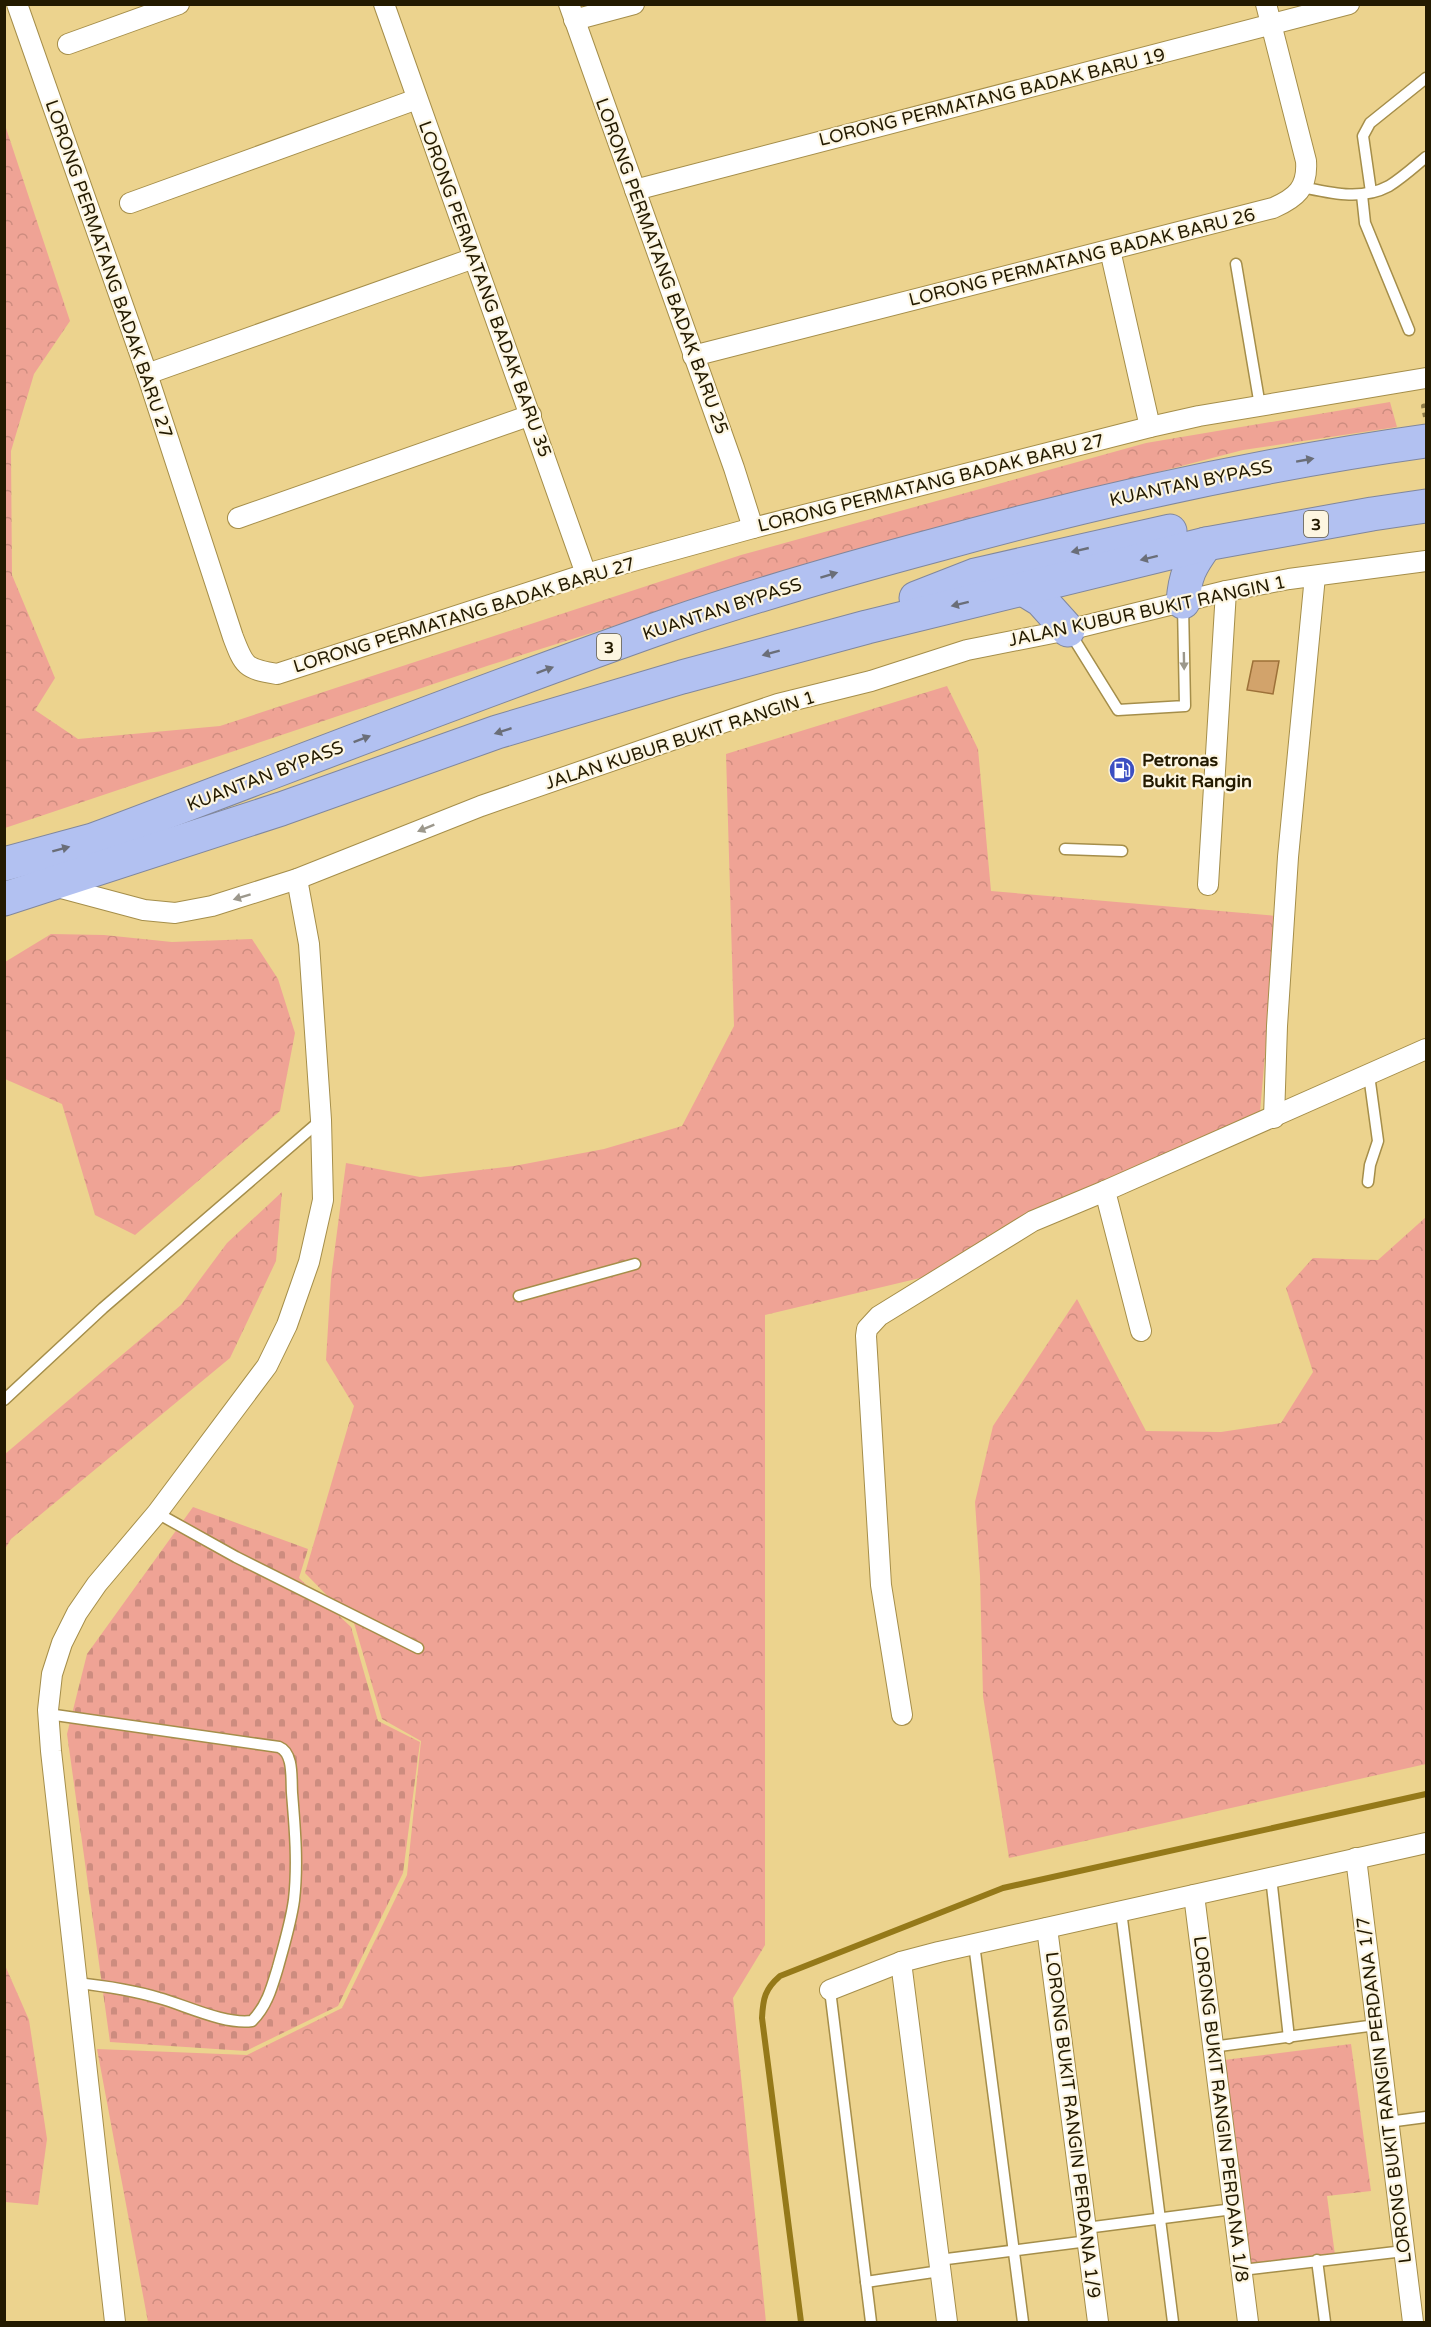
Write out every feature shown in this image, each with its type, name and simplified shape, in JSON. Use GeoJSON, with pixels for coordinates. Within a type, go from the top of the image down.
{"type":"FeatureCollection","features":[{"type":"Feature","properties":{"kind":"highway","name":"KUANTAN BYPASS"},"geometry":{"type":"LineString","coordinates":[[4,864],[93,840],[671,624],[861,565],[1038,517],[1131,495],[1227,474],[1426,441]]}},
{"type":"Feature","properties":{"kind":"highway"},"geometry":{"type":"LineString","coordinates":[[867,627],[909,601],[975,575],[1107,544],[1229,519],[1359,496],[1426,487]]}},
{"type":"Feature","properties":{"kind":"highway","name":"KUANTAN BYPASS"},"geometry":{"type":"LineString","coordinates":[[4,899],[281,809],[497,732],[682,677],[867,627],[1206,544],[1426,506]]}},
{"type":"Feature","properties":{"kind":"highway"},"geometry":{"type":"LineString","coordinates":[[1183,602],[1184,579],[1191,564],[1206,544]]}},
{"type":"Feature","properties":{"kind":"highway"},"geometry":{"type":"LineString","coordinates":[[1023,589],[1041,600],[1068,630]]}},
{"type":"Feature","properties":{"kind":"street","name":"LORONG PERMATANG BADAK BARU 27"},"geometry":{"type":"LineString","coordinates":[[17,4],[147,374],[233,637],[242,662],[257,671],[277,674],[586,574],[753,528],[1150,427],[1199,416],[1426,378]]}},
{"type":"Feature","properties":{"kind":"street"},"geometry":{"type":"LineString","coordinates":[[68,44],[179,4]]}},
{"type":"Feature","properties":{"kind":"street","name":"LORONG PERMATANG BADAK BARU 35"},"geometry":{"type":"LineString","coordinates":[[384,4],[586,574]]}},
{"type":"Feature","properties":{"kind":"street"},"geometry":{"type":"LineString","coordinates":[[571,12],[634,4]]}},
{"type":"Feature","properties":{"kind":"street"},"geometry":{"type":"LineString","coordinates":[[1266,4],[1306,161],[1307,174],[1302,187]]}},
{"type":"Feature","properties":{"kind":"street","name":"LORONG PERMATANG BADAK BARU 19"},"geometry":{"type":"LineString","coordinates":[[635,190],[1350,4]]}},
{"type":"Feature","properties":{"kind":"street","name":"LORONG PERMATANG BADAK BARU 25"},"geometry":{"type":"LineString","coordinates":[[571,12],[753,528]]}},
{"type":"Feature","properties":{"kind":"street"},"geometry":{"type":"LineString","coordinates":[[130,203],[417,99]]}},
{"type":"Feature","properties":{"kind":"street","name":"LORONG PERMATANG BADAK BARU 26"},"geometry":{"type":"LineString","coordinates":[[693,356],[1273,208],[1295,196],[1302,187]]}},
{"type":"Feature","properties":{"kind":"street"},"geometry":{"type":"LineString","coordinates":[[1110,250],[1150,427]]}},
{"type":"Feature","properties":{"kind":"street"},"geometry":{"type":"LineString","coordinates":[[147,374],[474,258]]}},
{"type":"Feature","properties":{"kind":"street"},"geometry":{"type":"LineString","coordinates":[[238,518],[531,415]]}},
{"type":"Feature","properties":{"kind":"street","name":"JALAN KUBUR BUKIT RANGIN 1"},"geometry":{"type":"LineString","coordinates":[[51,885],[144,910],[175,913],[212,906],[297,879],[481,806],[778,704],[871,681],[967,650],[1068,630],[1226,591],[1426,561]]}},
{"type":"Feature","properties":{"kind":"street"},"geometry":{"type":"LineString","coordinates":[[1274,1118],[1277,1026],[1288,857],[1315,576]]}},
{"type":"Feature","properties":{"kind":"street"},"geometry":{"type":"LineString","coordinates":[[1208,885],[1226,591]]}},
{"type":"Feature","properties":{"kind":"street"},"geometry":{"type":"LineString","coordinates":[[115,2322],[48,1714],[52,1674],[62,1643],[77,1613],[157,1513],[267,1366],[287,1325],[309,1262],[323,1200],[321,1120],[309,944],[297,879]]}},
{"type":"Feature","properties":{"kind":"street"},"geometry":{"type":"LineString","coordinates":[[902,1715],[881,1585],[867,1329],[879,1316],[1033,1221],[1274,1118],[1426,1048]]}},
{"type":"Feature","properties":{"kind":"street"},"geometry":{"type":"LineString","coordinates":[[1105,1191],[1141,1331]]}},
{"type":"Feature","properties":{"kind":"street"},"geometry":{"type":"LineString","coordinates":[[830,1989],[901,1962],[974,1944],[1426,1843]]}},
{"type":"Feature","properties":{"kind":"street","name":"LORONG BUKIT RANGIN PERDANA 1/7"},"geometry":{"type":"LineString","coordinates":[[1356,1858],[1413,2322]]}},
{"type":"Feature","properties":{"kind":"street","name":"LORONG BUKIT RANGIN PERDANA 1/8"},"geometry":{"type":"LineString","coordinates":[[1194,1895],[1248,2322]]}},
{"type":"Feature","properties":{"kind":"street","name":"LORONG BUKIT RANGIN PERDANA 1/9"},"geometry":{"type":"LineString","coordinates":[[1047,1928],[1098,2322]]}},
{"type":"Feature","properties":{"kind":"street"},"geometry":{"type":"LineString","coordinates":[[901,1962],[946,2322]]}},
{"type":"Feature","properties":{"kind":"lane"},"geometry":{"type":"LineString","coordinates":[[1409,330],[1365,223],[1364,136],[1365,129],[1370,123],[1426,78]]}},
{"type":"Feature","properties":{"kind":"lane"},"geometry":{"type":"LineString","coordinates":[[1302,187],[1335,194],[1366,193],[1388,186],[1426,158]]}},
{"type":"Feature","properties":{"kind":"lane"},"geometry":{"type":"LineString","coordinates":[[1236,264],[1260,406]]}},
{"type":"Feature","properties":{"kind":"lane"},"geometry":{"type":"LineString","coordinates":[[1068,630],[1118,710],[1185,706],[1183,602]]}},
{"type":"Feature","properties":{"kind":"lane"},"geometry":{"type":"LineString","coordinates":[[1065,849],[1122,851]]}},
{"type":"Feature","properties":{"kind":"lane"},"geometry":{"type":"LineString","coordinates":[[1368,1182],[1370,1165],[1378,1141],[1369,1075]]}},
{"type":"Feature","properties":{"kind":"lane"},"geometry":{"type":"LineString","coordinates":[[4,1400],[103,1308],[321,1120]]}},
{"type":"Feature","properties":{"kind":"lane"},"geometry":{"type":"LineString","coordinates":[[519,1296],[636,1264]]}},
{"type":"Feature","properties":{"kind":"lane"},"geometry":{"type":"LineString","coordinates":[[157,1513],[236,1557],[418,1648]]}},
{"type":"Feature","properties":{"kind":"lane"},"geometry":{"type":"LineString","coordinates":[[48,1714],[279,1747],[289,1759],[291,1775],[297,1849],[294,1900],[271,1991],[252,2021],[233,2021],[119,1988],[77,1983]]}},
{"type":"Feature","properties":{"kind":"lane"},"geometry":{"type":"LineString","coordinates":[[1271,1877],[1289,2038]]}},
{"type":"Feature","properties":{"kind":"lane"},"geometry":{"type":"LineString","coordinates":[[1121,1911],[1173,2322]]}},
{"type":"Feature","properties":{"kind":"lane"},"geometry":{"type":"LineString","coordinates":[[974,1944],[1023,2322]]}},
{"type":"Feature","properties":{"kind":"lane"},"geometry":{"type":"LineString","coordinates":[[830,1989],[871,2322]]}},
{"type":"Feature","properties":{"kind":"lane"},"geometry":{"type":"LineString","coordinates":[[1212,2047],[1377,2025]]}},
{"type":"Feature","properties":{"kind":"lane"},"geometry":{"type":"LineString","coordinates":[[1389,2122],[1426,2117]]}},
{"type":"Feature","properties":{"kind":"lane"},"geometry":{"type":"LineString","coordinates":[[866,2282],[1161,2218],[1233,2209]]}},
{"type":"Feature","properties":{"kind":"lane"},"geometry":{"type":"LineString","coordinates":[[1242,2270],[1404,2251]]}},
{"type":"Feature","properties":{"kind":"lane"},"geometry":{"type":"LineString","coordinates":[[1317,2260],[1325,2322]]}},
{"type":"Feature","properties":{"kind":"green space"},"geometry":{"type":"Polygon","coordinates":[[[4,122],[70,321],[34,374],[11,451],[12,575],[55,678],[35,710],[78,739],[220,726],[741,555],[1146,443],[1390,402],[1397,427],[1243,450],[843,554],[490,665],[5,828],[4,122]]]}},
{"type":"Feature","properties":{"kind":"green space"},"geometry":{"type":"Polygon","coordinates":[[[947,686],[978,749],[991,891],[1277,916],[1260,1112],[1063,1207],[962,1268],[765,1315],[765,1945],[733,1998],[766,2322],[148,2322],[97,2049],[247,2055],[342,2008],[407,1875],[421,1741],[382,1719],[354,1623],[305,1573],[354,1406],[326,1360],[331,1278],[346,1163],[420,1177],[514,1166],[604,1149],[682,1126],[734,1026],[726,754],[947,686]]]}},
{"type":"Feature","properties":{"kind":"green space"},"geometry":{"type":"Polygon","coordinates":[[[51,934],[104,935],[172,942],[252,939],[278,979],[295,1033],[280,1111],[135,1235],[95,1215],[62,1104],[5,1079],[5,962],[51,934]]]}},
{"type":"Feature","properties":{"kind":"green space"},"geometry":{"type":"Polygon","coordinates":[[[282,1192],[276,1261],[230,1358],[11,1539],[5,1549],[5,1454],[181,1305],[227,1243],[282,1192]]]}},
{"type":"Feature","properties":{"kind":"green space"},"geometry":{"type":"Polygon","coordinates":[[[1426,1217],[1426,1764],[1009,1858],[983,1696],[980,1576],[975,1502],[993,1426],[1077,1299],[1146,1431],[1221,1432],[1281,1423],[1313,1372],[1286,1288],[1313,1258],[1378,1260],[1426,1217]]]}},
{"type":"Feature","properties":{"kind":"green space"},"geometry":{"type":"Polygon","coordinates":[[[193,1507],[308,1549],[299,1578],[351,1627],[378,1721],[420,1742],[403,1873],[338,2006],[246,2051],[110,2042],[67,1734],[87,1654],[193,1507]]]}},
{"type":"Feature","properties":{"kind":"green space"},"geometry":{"type":"Polygon","coordinates":[[[4,1963],[29,2020],[47,2139],[38,2205],[5,2202],[4,1963]]]}},
{"type":"Feature","properties":{"kind":"green space"},"geometry":{"type":"Polygon","coordinates":[[[1351,2044],[1371,2191],[1327,2196],[1335,2255],[1251,2265],[1224,2060],[1351,2044]]]}},
{"type":"Feature","properties":{"kind":"building"},"geometry":{"type":"Polygon","coordinates":[[[1253,661],[1279,661],[1273,694],[1247,690],[1253,661]]]}},
{"type":"Feature","properties":{"kind":"waterway"},"geometry":{"type":"LineString","coordinates":[[801,2322],[762,2018],[766,1994],[780,1976],[1003,1888],[1426,1794]]}},
{"type":"Feature","properties":{"kind":"place","name":"Petronas Bukit Rangin"},"geometry":{"type":"Point","coordinates":[1122,770]}}]}
